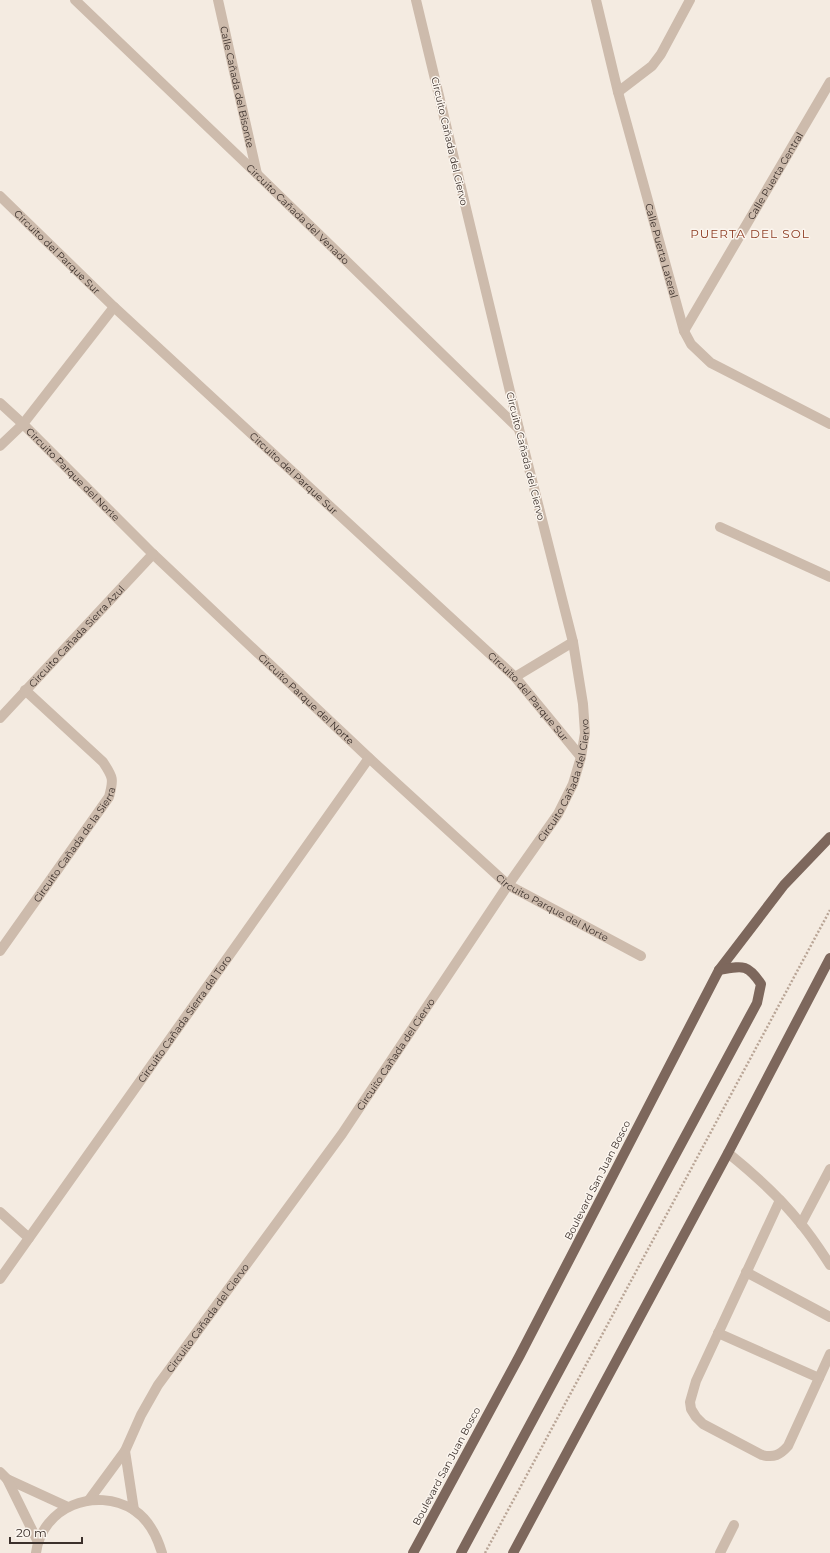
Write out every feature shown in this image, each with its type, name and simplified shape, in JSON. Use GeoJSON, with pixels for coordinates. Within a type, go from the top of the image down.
{"type":"FeatureCollection","features":[{"type":"Feature","properties":{"kind":"main road","name":"Boulevard San Juan Bosco"},"geometry":{"type":"LineString","coordinates":[[412,1553],[520,1355],[719,970],[784,885],[830,837]]}},
{"type":"Feature","properties":{"kind":"main road"},"geometry":{"type":"LineString","coordinates":[[513,1553],[728,1153],[830,958]]}},
{"type":"Feature","properties":{"kind":"main road"},"geometry":{"type":"LineString","coordinates":[[460,1553],[756,1003],[761,984],[753,972],[742,966],[719,970]]}},
{"type":"Feature","properties":{"kind":"street","name":"Circuito Cañada del Venado"},"geometry":{"type":"LineString","coordinates":[[75,0],[257,174],[519,429]]}},
{"type":"Feature","properties":{"kind":"street","name":"Calle Cañada del Bisonte"},"geometry":{"type":"LineString","coordinates":[[218,0],[257,174]]}},
{"type":"Feature","properties":{"kind":"street","name":"Circuito Cañada del Ciervo"},"geometry":{"type":"LineString","coordinates":[[89,1500],[125,1451],[141,1415],[158,1385],[342,1134],[508,885],[558,814],[573,784],[581,757],[585,733],[583,704],[573,642],[519,429],[416,0]]}},
{"type":"Feature","properties":{"kind":"street","name":"Calle Puerta Lateral"},"geometry":{"type":"LineString","coordinates":[[596,0],[618,92],[684,331],[691,344],[711,363],[829,421]]}},
{"type":"Feature","properties":{"kind":"street"},"geometry":{"type":"LineString","coordinates":[[618,92],[652,66],[677,25],[690,0]]}},
{"type":"Feature","properties":{"kind":"street","name":"Calle Puerta Central"},"geometry":{"type":"LineString","coordinates":[[684,331],[830,82]]}},
{"type":"Feature","properties":{"kind":"street","name":"Circuito del Parque Sur"},"geometry":{"type":"LineString","coordinates":[[0,196],[114,307],[515,677],[581,757]]}},
{"type":"Feature","properties":{"kind":"street"},"geometry":{"type":"LineString","coordinates":[[0,446],[23,424],[114,307]]}},
{"type":"Feature","properties":{"kind":"street","name":"Circuito Parque del Norte"},"geometry":{"type":"LineString","coordinates":[[0,403],[23,424],[153,554],[369,758],[508,885],[641,956]]}},
{"type":"Feature","properties":{"kind":"street"},"geometry":{"type":"LineString","coordinates":[[720,527],[830,577]]}},
{"type":"Feature","properties":{"kind":"street","name":"Circuito Cañada Sierra Azul"},"geometry":{"type":"LineString","coordinates":[[0,718],[153,554]]}},
{"type":"Feature","properties":{"kind":"street"},"geometry":{"type":"LineString","coordinates":[[515,677],[573,642]]}},
{"type":"Feature","properties":{"kind":"street","name":"Circuito Cañada de la Sierra"},"geometry":{"type":"LineString","coordinates":[[0,951],[109,796],[113,783],[110,773],[103,762],[25,690]]}},
{"type":"Feature","properties":{"kind":"street","name":"Circuito Cañada Sierra del Toro"},"geometry":{"type":"LineString","coordinates":[[0,1279],[369,758]]}},
{"type":"Feature","properties":{"kind":"street"},"geometry":{"type":"LineString","coordinates":[[728,1153],[752,1172],[780,1200],[801,1224],[830,1265]]}},
{"type":"Feature","properties":{"kind":"street"},"geometry":{"type":"LineString","coordinates":[[801,1224],[830,1169]]}},
{"type":"Feature","properties":{"kind":"street"},"geometry":{"type":"LineString","coordinates":[[780,1200],[691,1394],[691,1409],[703,1424],[762,1455],[771,1457],[777,1456],[788,1446],[830,1354]]}},
{"type":"Feature","properties":{"kind":"street"},"geometry":{"type":"LineString","coordinates":[[0,1212],[29,1238]]}},
{"type":"Feature","properties":{"kind":"street"},"geometry":{"type":"LineString","coordinates":[[746,1272],[830,1317]]}},
{"type":"Feature","properties":{"kind":"street"},"geometry":{"type":"LineString","coordinates":[[718,1333],[819,1378]]}},
{"type":"Feature","properties":{"kind":"street"},"geometry":{"type":"LineString","coordinates":[[125,1451],[134,1510]]}},
{"type":"Feature","properties":{"kind":"street"},"geometry":{"type":"LineString","coordinates":[[4,1475],[68,1507]]}},
{"type":"Feature","properties":{"kind":"street"},"geometry":{"type":"LineString","coordinates":[[4,1475],[38,1542]]}},
{"type":"Feature","properties":{"kind":"street"},"geometry":{"type":"LineString","coordinates":[[36,1553],[38,1542],[50,1521],[68,1507],[89,1500],[112,1501],[134,1510],[152,1528],[162,1553]]}},
{"type":"Feature","properties":{"kind":"street"},"geometry":{"type":"LineString","coordinates":[[720,1553],[734,1525]]}},
{"type":"Feature","properties":{"kind":"path"},"geometry":{"type":"LineString","coordinates":[[485,1553],[830,910]]}},
{"type":"Feature","properties":{"kind":"district","name":"PUERTA DEL SOL"},"geometry":{"type":"Point","coordinates":[750,234]}}]}
